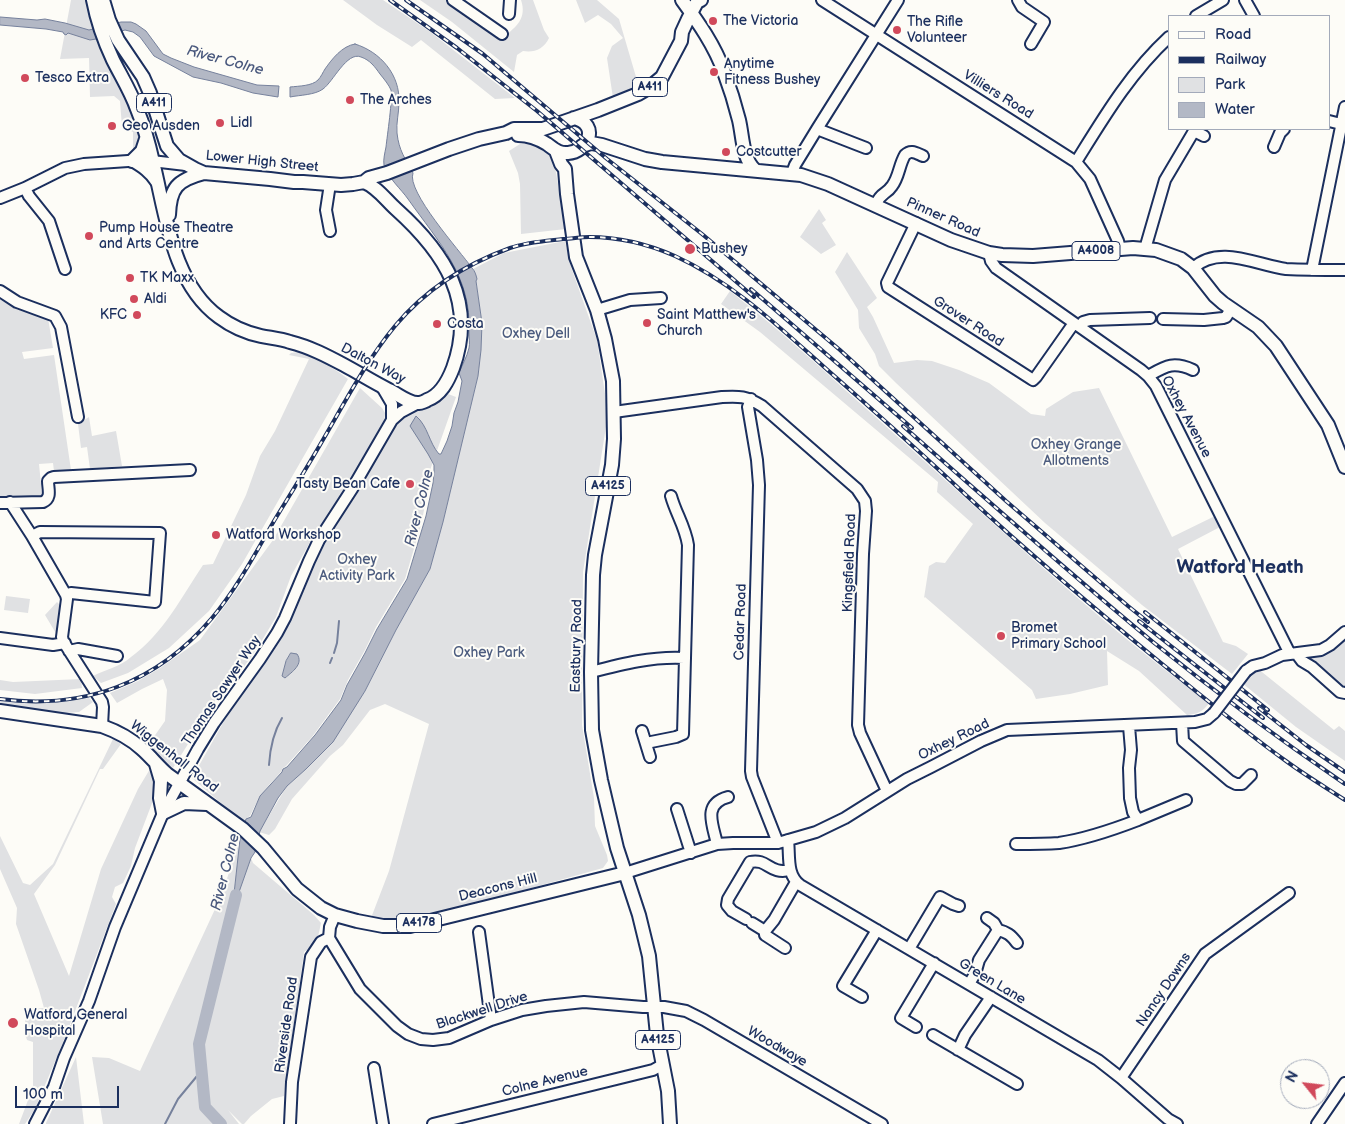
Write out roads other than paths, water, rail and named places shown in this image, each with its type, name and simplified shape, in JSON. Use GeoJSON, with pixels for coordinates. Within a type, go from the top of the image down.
{"type":"FeatureCollection","features":[{"type":"Feature","properties":{"kind":"main road","name":"A411"},"geometry":{"type":"LineString","coordinates":[[93,0],[104,22],[136,107],[153,161]]}},
{"type":"Feature","properties":{"kind":"main road","name":"A411"},"geometry":{"type":"LineString","coordinates":[[103,0],[104,22]]}},
{"type":"Feature","properties":{"kind":"main road"},"geometry":{"type":"LineString","coordinates":[[682,0],[707,37],[724,70],[739,120],[748,163],[755,170]]}},
{"type":"Feature","properties":{"kind":"main road","name":"A411"},"geometry":{"type":"LineString","coordinates":[[574,118],[638,94],[657,82],[665,72],[681,41],[682,32],[694,16],[697,2],[701,0]]}},
{"type":"Feature","properties":{"kind":"main road"},"geometry":{"type":"LineString","coordinates":[[681,41],[687,36],[696,34],[707,37]]}},
{"type":"Feature","properties":{"kind":"main road","name":"A411"},"geometry":{"type":"LineString","coordinates":[[112,43],[143,77],[167,146],[179,160],[187,165]]}},
{"type":"Feature","properties":{"kind":"main road"},"geometry":{"type":"LineString","coordinates":[[598,110],[594,124],[596,135],[602,144]]}},
{"type":"Feature","properties":{"kind":"main road"},"geometry":{"type":"LineString","coordinates":[[565,169],[579,149],[589,134],[588,129],[584,122],[574,118],[551,126],[546,134],[552,148],[564,153],[579,149]]}},
{"type":"Feature","properties":{"kind":"main road","name":"Lower High Street"},"geometry":{"type":"LineString","coordinates":[[187,165],[204,173],[342,185],[364,182],[370,178],[387,174],[449,149],[514,130],[534,130],[551,126]]}},
{"type":"Feature","properties":{"kind":"main road","name":"Lower High Street"},"geometry":{"type":"LineString","coordinates":[[506,133],[530,137],[552,148]]}},
{"type":"Feature","properties":{"kind":"main road"},"geometry":{"type":"LineString","coordinates":[[132,161],[142,151],[147,137]]}},
{"type":"Feature","properties":{"kind":"main road","name":"Pinner Road"},"geometry":{"type":"LineString","coordinates":[[579,149],[591,143],[602,144],[644,159],[662,162],[801,175],[876,204],[951,240],[989,253],[1033,256],[1120,249],[1145,249],[1156,250],[1174,256],[1188,263],[1215,296],[1258,327],[1276,346],[1328,425],[1345,467]]}},
{"type":"Feature","properties":{"kind":"main road","name":"Eastbury Road"},"geometry":{"type":"LineString","coordinates":[[552,148],[565,169],[576,257],[597,310],[613,381],[612,465],[593,575],[592,730],[601,780],[619,856],[639,915],[649,956],[662,1065],[668,1091],[670,1124]]}},
{"type":"Feature","properties":{"kind":"main road"},"geometry":{"type":"LineString","coordinates":[[734,168],[745,151]]}},
{"type":"Feature","properties":{"kind":"main road","name":"Dalton Way"},"geometry":{"type":"LineString","coordinates":[[153,161],[174,250],[195,291],[203,302],[221,319],[239,329],[259,336],[288,341],[314,349],[382,387],[418,403]]}},
{"type":"Feature","properties":{"kind":"main road","name":"A411"},"geometry":{"type":"LineString","coordinates":[[168,228],[170,202],[174,189],[195,175],[204,173]]}},
{"type":"Feature","properties":{"kind":"main road"},"geometry":{"type":"LineString","coordinates":[[378,191],[379,183],[387,174]]}},
{"type":"Feature","properties":{"kind":"main road"},"geometry":{"type":"LineString","coordinates":[[364,182],[374,186],[422,234],[453,282],[460,308],[461,337],[451,372],[438,394],[433,398],[418,403]]}},
{"type":"Feature","properties":{"kind":"main road","name":"Wiggenhall Road"},"geometry":{"type":"LineString","coordinates":[[0,711],[102,726],[117,732],[141,749],[179,783],[244,829],[297,889]]}},
{"type":"Feature","properties":{"kind":"main road"},"geometry":{"type":"LineString","coordinates":[[156,764],[161,781],[160,798],[162,812],[184,803],[208,804]]}},
{"type":"Feature","properties":{"kind":"main road","name":"Deacons Hill"},"geometry":{"type":"LineString","coordinates":[[297,889],[321,908],[335,915],[384,926],[410,926],[625,873]]}},
{"type":"Feature","properties":{"kind":"street"},"geometry":{"type":"LineString","coordinates":[[452,0],[502,34]]}},
{"type":"Feature","properties":{"kind":"street"},"geometry":{"type":"LineString","coordinates":[[509,14],[510,0]]}},
{"type":"Feature","properties":{"kind":"street","name":"Villiers Road"},"geometry":{"type":"LineString","coordinates":[[822,0],[1076,162],[1090,179],[1120,249]]}},
{"type":"Feature","properties":{"kind":"street"},"geometry":{"type":"LineString","coordinates":[[792,173],[795,164],[898,0]]}},
{"type":"Feature","properties":{"kind":"street"},"geometry":{"type":"LineString","coordinates":[[1018,0],[1022,7],[1044,22],[1031,44]]}},
{"type":"Feature","properties":{"kind":"street"},"geometry":{"type":"LineString","coordinates":[[1198,15],[1223,0]]}},
{"type":"Feature","properties":{"kind":"street"},"geometry":{"type":"LineString","coordinates":[[1245,0],[1253,15]]}},
{"type":"Feature","properties":{"kind":"street"},"geometry":{"type":"LineString","coordinates":[[1076,162],[1118,95],[1144,62],[1168,38]]}},
{"type":"Feature","properties":{"kind":"street"},"geometry":{"type":"LineString","coordinates":[[1312,270],[1345,107]]}},
{"type":"Feature","properties":{"kind":"street"},"geometry":{"type":"LineString","coordinates":[[1330,121],[1341,124]]}},
{"type":"Feature","properties":{"kind":"street"},"geometry":{"type":"LineString","coordinates":[[817,129],[866,148]]}},
{"type":"Feature","properties":{"kind":"street"},"geometry":{"type":"LineString","coordinates":[[1274,147],[1283,130]]}},
{"type":"Feature","properties":{"kind":"street"},"geometry":{"type":"LineString","coordinates":[[1145,249],[1169,171],[1194,131],[1204,136]]}},
{"type":"Feature","properties":{"kind":"street"},"geometry":{"type":"LineString","coordinates":[[876,204],[880,196],[893,184],[905,155],[913,151],[923,156]]}},
{"type":"Feature","properties":{"kind":"street"},"geometry":{"type":"LineString","coordinates":[[1334,159],[1345,160]]}},
{"type":"Feature","properties":{"kind":"street","name":"Lower High Street"},"geometry":{"type":"LineString","coordinates":[[0,198],[25,188],[64,168],[84,164],[144,160],[175,162],[187,165]]}},
{"type":"Feature","properties":{"kind":"street"},"geometry":{"type":"LineString","coordinates":[[132,161],[152,174],[157,184]]}},
{"type":"Feature","properties":{"kind":"street"},"geometry":{"type":"LineString","coordinates":[[330,184],[326,210],[330,231]]}},
{"type":"Feature","properties":{"kind":"street"},"geometry":{"type":"LineString","coordinates":[[25,188],[49,221],[65,269]]}},
{"type":"Feature","properties":{"kind":"street","name":"Grover Road"},"geometry":{"type":"LineString","coordinates":[[916,223],[887,283],[888,287],[1033,380],[1077,325]]}},
{"type":"Feature","properties":{"kind":"street","name":"Oxhey Avenue"},"geometry":{"type":"LineString","coordinates":[[989,253],[991,261],[996,268],[1148,376],[1156,386],[1294,653]]}},
{"type":"Feature","properties":{"kind":"street"},"geometry":{"type":"LineString","coordinates":[[1193,268],[1200,262],[1228,256],[1273,266],[1312,270],[1345,270]]}},
{"type":"Feature","properties":{"kind":"street"},"geometry":{"type":"LineString","coordinates":[[0,291],[17,302],[56,316],[61,328],[78,417]]}},
{"type":"Feature","properties":{"kind":"street"},"geometry":{"type":"LineString","coordinates":[[597,310],[630,300],[661,298]]}},
{"type":"Feature","properties":{"kind":"street"},"geometry":{"type":"LineString","coordinates":[[1164,319],[1204,320],[1223,318],[1226,317],[1231,309]]}},
{"type":"Feature","properties":{"kind":"street"},"geometry":{"type":"LineString","coordinates":[[1077,325],[1090,320],[1150,318]]}},
{"type":"Feature","properties":{"kind":"street"},"geometry":{"type":"LineString","coordinates":[[1148,376],[1172,365],[1184,366],[1193,370]]}},
{"type":"Feature","properties":{"kind":"street"},"geometry":{"type":"LineString","coordinates":[[382,387],[392,404],[392,420]]}},
{"type":"Feature","properties":{"kind":"street"},"geometry":{"type":"LineString","coordinates":[[614,412],[722,397],[734,396],[751,399]]}},
{"type":"Feature","properties":{"kind":"street","name":"Kingsfield Road"},"geometry":{"type":"LineString","coordinates":[[751,399],[762,406],[857,489],[865,500],[858,725],[887,792]]}},
{"type":"Feature","properties":{"kind":"street","name":"Cedar Road"},"geometry":{"type":"LineString","coordinates":[[751,399],[748,407],[757,460],[759,485],[752,771],[754,781],[783,842]]}},
{"type":"Feature","properties":{"kind":"street","name":"Thomas Sawyer Way"},"geometry":{"type":"LineString","coordinates":[[35,1124],[54,1087],[162,812],[219,715],[277,633],[319,540],[352,489],[392,420],[401,412],[418,403]]}},
{"type":"Feature","properties":{"kind":"street"},"geometry":{"type":"LineString","coordinates":[[5,502],[43,502],[49,495],[48,481],[54,477],[190,470]]}},
{"type":"Feature","properties":{"kind":"street"},"geometry":{"type":"LineString","coordinates":[[646,743],[683,734],[687,539],[671,496]]}},
{"type":"Feature","properties":{"kind":"street"},"geometry":{"type":"LineString","coordinates":[[5,502],[32,536],[66,594],[62,636],[102,702],[102,726]]}},
{"type":"Feature","properties":{"kind":"street"},"geometry":{"type":"LineString","coordinates":[[32,536],[40,532],[160,533],[155,602],[66,594]]}},
{"type":"Feature","properties":{"kind":"street"},"geometry":{"type":"LineString","coordinates":[[1294,653],[1321,650],[1345,632]]}},
{"type":"Feature","properties":{"kind":"street"},"geometry":{"type":"LineString","coordinates":[[0,638],[117,656]]}},
{"type":"Feature","properties":{"kind":"street"},"geometry":{"type":"LineString","coordinates":[[1294,653],[1302,662],[1312,667],[1340,692],[1345,693]]}},
{"type":"Feature","properties":{"kind":"street","name":"Oxhey Road"},"geometry":{"type":"LineString","coordinates":[[625,873],[718,844],[783,842],[832,825],[907,780],[981,741],[1007,730],[1129,726],[1204,720],[1214,713],[1246,671],[1253,666],[1294,653]]}},
{"type":"Feature","properties":{"kind":"street"},"geometry":{"type":"LineString","coordinates":[[591,672],[625,663],[662,657],[685,658]]}},
{"type":"Feature","properties":{"kind":"street"},"geometry":{"type":"LineString","coordinates":[[1182,723],[1183,741],[1230,781],[1242,784],[1250,775]]}},
{"type":"Feature","properties":{"kind":"street"},"geometry":{"type":"LineString","coordinates":[[1129,726],[1131,750],[1129,768],[1130,798],[1133,812],[1138,820]]}},
{"type":"Feature","properties":{"kind":"street"},"geometry":{"type":"LineString","coordinates":[[642,731],[650,757]]}},
{"type":"Feature","properties":{"kind":"street"},"geometry":{"type":"LineString","coordinates":[[718,844],[711,821],[712,810],[717,801],[728,797]]}},
{"type":"Feature","properties":{"kind":"street"},"geometry":{"type":"LineString","coordinates":[[1016,844],[1057,843],[1108,832],[1186,800]]}},
{"type":"Feature","properties":{"kind":"street"},"geometry":{"type":"LineString","coordinates":[[677,809],[691,853]]}},
{"type":"Feature","properties":{"kind":"street"},"geometry":{"type":"LineString","coordinates":[[765,931],[774,920],[796,882],[790,870],[783,842]]}},
{"type":"Feature","properties":{"kind":"street"},"geometry":{"type":"LineString","coordinates":[[786,948],[767,937],[765,931],[732,911],[727,905],[728,899],[750,862],[758,860],[779,872],[790,870]]}},
{"type":"Feature","properties":{"kind":"street","name":"Green Lane"},"geometry":{"type":"LineString","coordinates":[[796,882],[1098,1060],[1170,1122]]}},
{"type":"Feature","properties":{"kind":"street","name":"Nancy Downs"},"geometry":{"type":"LineString","coordinates":[[1121,1078],[1204,954],[1289,892]]}},
{"type":"Feature","properties":{"kind":"street"},"geometry":{"type":"LineString","coordinates":[[909,949],[940,897],[959,906]]}},
{"type":"Feature","properties":{"kind":"street"},"geometry":{"type":"LineString","coordinates":[[330,938],[330,927],[335,915]]}},
{"type":"Feature","properties":{"kind":"street"},"geometry":{"type":"LineString","coordinates":[[986,918],[994,923],[998,930],[1009,934],[1017,942]]}},
{"type":"Feature","properties":{"kind":"street"},"geometry":{"type":"LineString","coordinates":[[862,997],[843,986],[877,930]]}},
{"type":"Feature","properties":{"kind":"street"},"geometry":{"type":"LineString","coordinates":[[970,984],[979,960],[998,930]]}},
{"type":"Feature","properties":{"kind":"street"},"geometry":{"type":"LineString","coordinates":[[479,932],[491,1020]]}},
{"type":"Feature","properties":{"kind":"street","name":"Blackwell Drive"},"geometry":{"type":"LineString","coordinates":[[330,938],[360,989],[397,1026],[408,1034],[421,1039],[449,1038],[491,1020],[522,1010],[546,1006],[584,1002],[643,1007],[654,1006]]}},
{"type":"Feature","properties":{"kind":"street","name":"Riverside Road"},"geometry":{"type":"LineString","coordinates":[[290,1124],[292,1082],[311,957],[321,942],[330,938]]}},
{"type":"Feature","properties":{"kind":"street"},"geometry":{"type":"LineString","coordinates":[[916,1027],[901,1018],[934,963]]}},
{"type":"Feature","properties":{"kind":"street"},"geometry":{"type":"LineString","coordinates":[[958,1050],[991,997]]}},
{"type":"Feature","properties":{"kind":"street","name":"Woodwaye"},"geometry":{"type":"LineString","coordinates":[[654,1006],[686,1011],[699,1017],[869,1121],[882,1124]]}},
{"type":"Feature","properties":{"kind":"street"},"geometry":{"type":"LineString","coordinates":[[932,1035],[1017,1084]]}},
{"type":"Feature","properties":{"kind":"street","name":"Colne Avenue"},"geometry":{"type":"LineString","coordinates":[[434,1124],[653,1070],[662,1065]]}},
{"type":"Feature","properties":{"kind":"street"},"geometry":{"type":"LineString","coordinates":[[374,1068],[383,1124]]}},
{"type":"Feature","properties":{"kind":"street"},"geometry":{"type":"LineString","coordinates":[[1317,1124],[1345,1083]]}},
{"type":"Feature","properties":{"kind":"water"},"geometry":{"type":"Polygon","coordinates":[[[0,17],[45,19],[89,30],[121,22],[131,22],[146,31],[163,54],[194,67],[257,85],[279,86],[278,97],[253,93],[193,77],[154,56],[140,37],[133,32],[125,30],[90,40],[46,29],[0,25],[0,17]]]}},
{"type":"Feature","properties":{"kind":"water"},"geometry":{"type":"Polygon","coordinates":[[[355,44],[381,59],[392,74],[398,92],[397,129],[399,145],[413,173],[413,182],[435,221],[475,273],[482,323],[478,376],[430,569],[365,691],[333,742],[287,786],[278,798],[260,831],[255,852],[251,858],[232,912],[240,839],[246,819],[251,817],[260,796],[315,735],[341,700],[377,629],[407,579],[426,516],[434,473],[434,465],[410,426],[416,416],[436,450],[441,454],[452,426],[462,381],[459,373],[469,346],[469,313],[459,277],[442,246],[392,179],[384,165],[391,94],[391,90],[386,82],[370,62],[356,56],[345,63],[320,91],[290,97],[290,87],[315,82],[338,54],[346,47],[355,44]]]}},
{"type":"Feature","properties":{"kind":"water"},"geometry":{"type":"Polygon","coordinates":[[[291,653],[297,654],[299,661],[296,668],[285,678],[282,676],[286,661],[291,653]]]}},
{"type":"Feature","properties":{"kind":"waterway"},"geometry":{"type":"LineString","coordinates":[[334,653],[339,621]]}},
{"type":"Feature","properties":{"kind":"waterway"},"geometry":{"type":"LineString","coordinates":[[330,663],[332,658]]}},
{"type":"Feature","properties":{"kind":"waterway"},"geometry":{"type":"LineString","coordinates":[[269,765],[272,741],[282,718]]}},
{"type":"Feature","properties":{"kind":"waterway","name":"River Colne"},"geometry":{"type":"LineString","coordinates":[[221,1124],[205,1107],[199,1044],[236,895]]}},
{"type":"Feature","properties":{"kind":"waterway"},"geometry":{"type":"LineString","coordinates":[[165,1124],[178,1099],[202,1070]]}},
{"type":"Feature","properties":{"kind":"railway"},"geometry":{"type":"LineString","coordinates":[[390,0],[457,48],[537,111],[754,297]]}},
{"type":"Feature","properties":{"kind":"railway"},"geometry":{"type":"LineString","coordinates":[[406,0],[483,54],[607,159],[702,234],[840,350],[1006,501],[1148,622]]}},
{"type":"Feature","properties":{"kind":"railway"},"geometry":{"type":"LineString","coordinates":[[0,699],[61,700],[89,695],[117,687],[143,675],[167,660],[191,641],[230,595],[366,366],[395,326],[419,301],[462,270],[510,248],[543,241],[600,237],[633,242],[665,252],[716,278],[735,291],[788,335],[1015,539],[1112,622],[1207,701],[1255,738],[1300,771],[1345,800]]}},
{"type":"Feature","properties":{"kind":"railway"},"geometry":{"type":"LineString","coordinates":[[751,289],[912,428]]}},
{"type":"Feature","properties":{"kind":"railway"},"geometry":{"type":"LineString","coordinates":[[903,426],[1058,562],[1153,642],[1248,715],[1345,784]]}},
{"type":"Feature","properties":{"kind":"railway"},"geometry":{"type":"LineString","coordinates":[[1145,612],[1268,710]]}},
{"type":"Feature","properties":{"kind":"railway"},"geometry":{"type":"LineString","coordinates":[[1139,621],[1263,718]]}},
{"type":"Feature","properties":{"kind":"railway"},"geometry":{"type":"LineString","coordinates":[[1259,708],[1306,745],[1345,772]]}},
{"type":"Feature","properties":{"kind":"place","name":"The Victoria"},"geometry":{"type":"Point","coordinates":[713,21]}},
{"type":"Feature","properties":{"kind":"place","name":"The Rifle Volunteer"},"geometry":{"type":"Point","coordinates":[897,30]}},
{"type":"Feature","properties":{"kind":"place","name":"Anytime Fitness Bushey"},"geometry":{"type":"Point","coordinates":[714,72]}},
{"type":"Feature","properties":{"kind":"place","name":"Tesco Extra"},"geometry":{"type":"Point","coordinates":[25,78]}},
{"type":"Feature","properties":{"kind":"place","name":"The Arches"},"geometry":{"type":"Point","coordinates":[350,100]}},
{"type":"Feature","properties":{"kind":"place","name":"Lidl"},"geometry":{"type":"Point","coordinates":[220,123]}},
{"type":"Feature","properties":{"kind":"place","name":"Geo Ausden"},"geometry":{"type":"Point","coordinates":[112,126]}},
{"type":"Feature","properties":{"kind":"place","name":"Costcutter"},"geometry":{"type":"Point","coordinates":[726,152]}},
{"type":"Feature","properties":{"kind":"place","name":"Pump House Theatre and Arts Centre"},"geometry":{"type":"Point","coordinates":[89,236]}},
{"type":"Feature","properties":{"kind":"place","name":"Bushey"},"geometry":{"type":"Point","coordinates":[690,249]}},
{"type":"Feature","properties":{"kind":"place","name":"TK Maxx"},"geometry":{"type":"Point","coordinates":[130,278]}},
{"type":"Feature","properties":{"kind":"place","name":"Aldi"},"geometry":{"type":"Point","coordinates":[134,299]}},
{"type":"Feature","properties":{"kind":"place","name":"KFC"},"geometry":{"type":"Point","coordinates":[137,315]}},
{"type":"Feature","properties":{"kind":"place","name":"Saint Matthew's Church"},"geometry":{"type":"Point","coordinates":[647,323]}},
{"type":"Feature","properties":{"kind":"place","name":"Costa"},"geometry":{"type":"Point","coordinates":[437,324]}},
{"type":"Feature","properties":{"kind":"place","name":"Tasty Bean Cafe"},"geometry":{"type":"Point","coordinates":[410,484]}},
{"type":"Feature","properties":{"kind":"place","name":"Watford Workshop"},"geometry":{"type":"Point","coordinates":[216,535]}},
{"type":"Feature","properties":{"kind":"place","name":"Bromet Primary School"},"geometry":{"type":"Point","coordinates":[1001,636]}},
{"type":"Feature","properties":{"kind":"place","name":"Watford General Hospital"},"geometry":{"type":"Point","coordinates":[13,1023]}},
{"type":"Feature","properties":{"kind":"district","name":"Watford Heath"},"geometry":{"type":"Point","coordinates":[1240,568]}},
{"type":"Feature","properties":{"kind":"park label","name":"Oxhey Dell"},"geometry":{"type":"Point","coordinates":[536,334]}},
{"type":"Feature","properties":{"kind":"park label","name":"Oxhey Grange Allotments"},"geometry":{"type":"Point","coordinates":[1076,454]}},
{"type":"Feature","properties":{"kind":"park label","name":"Oxhey Activity Park"},"geometry":{"type":"Point","coordinates":[357,568]}},
{"type":"Feature","properties":{"kind":"park label","name":"Oxhey Park"},"geometry":{"type":"Point","coordinates":[489,653]}}]}
